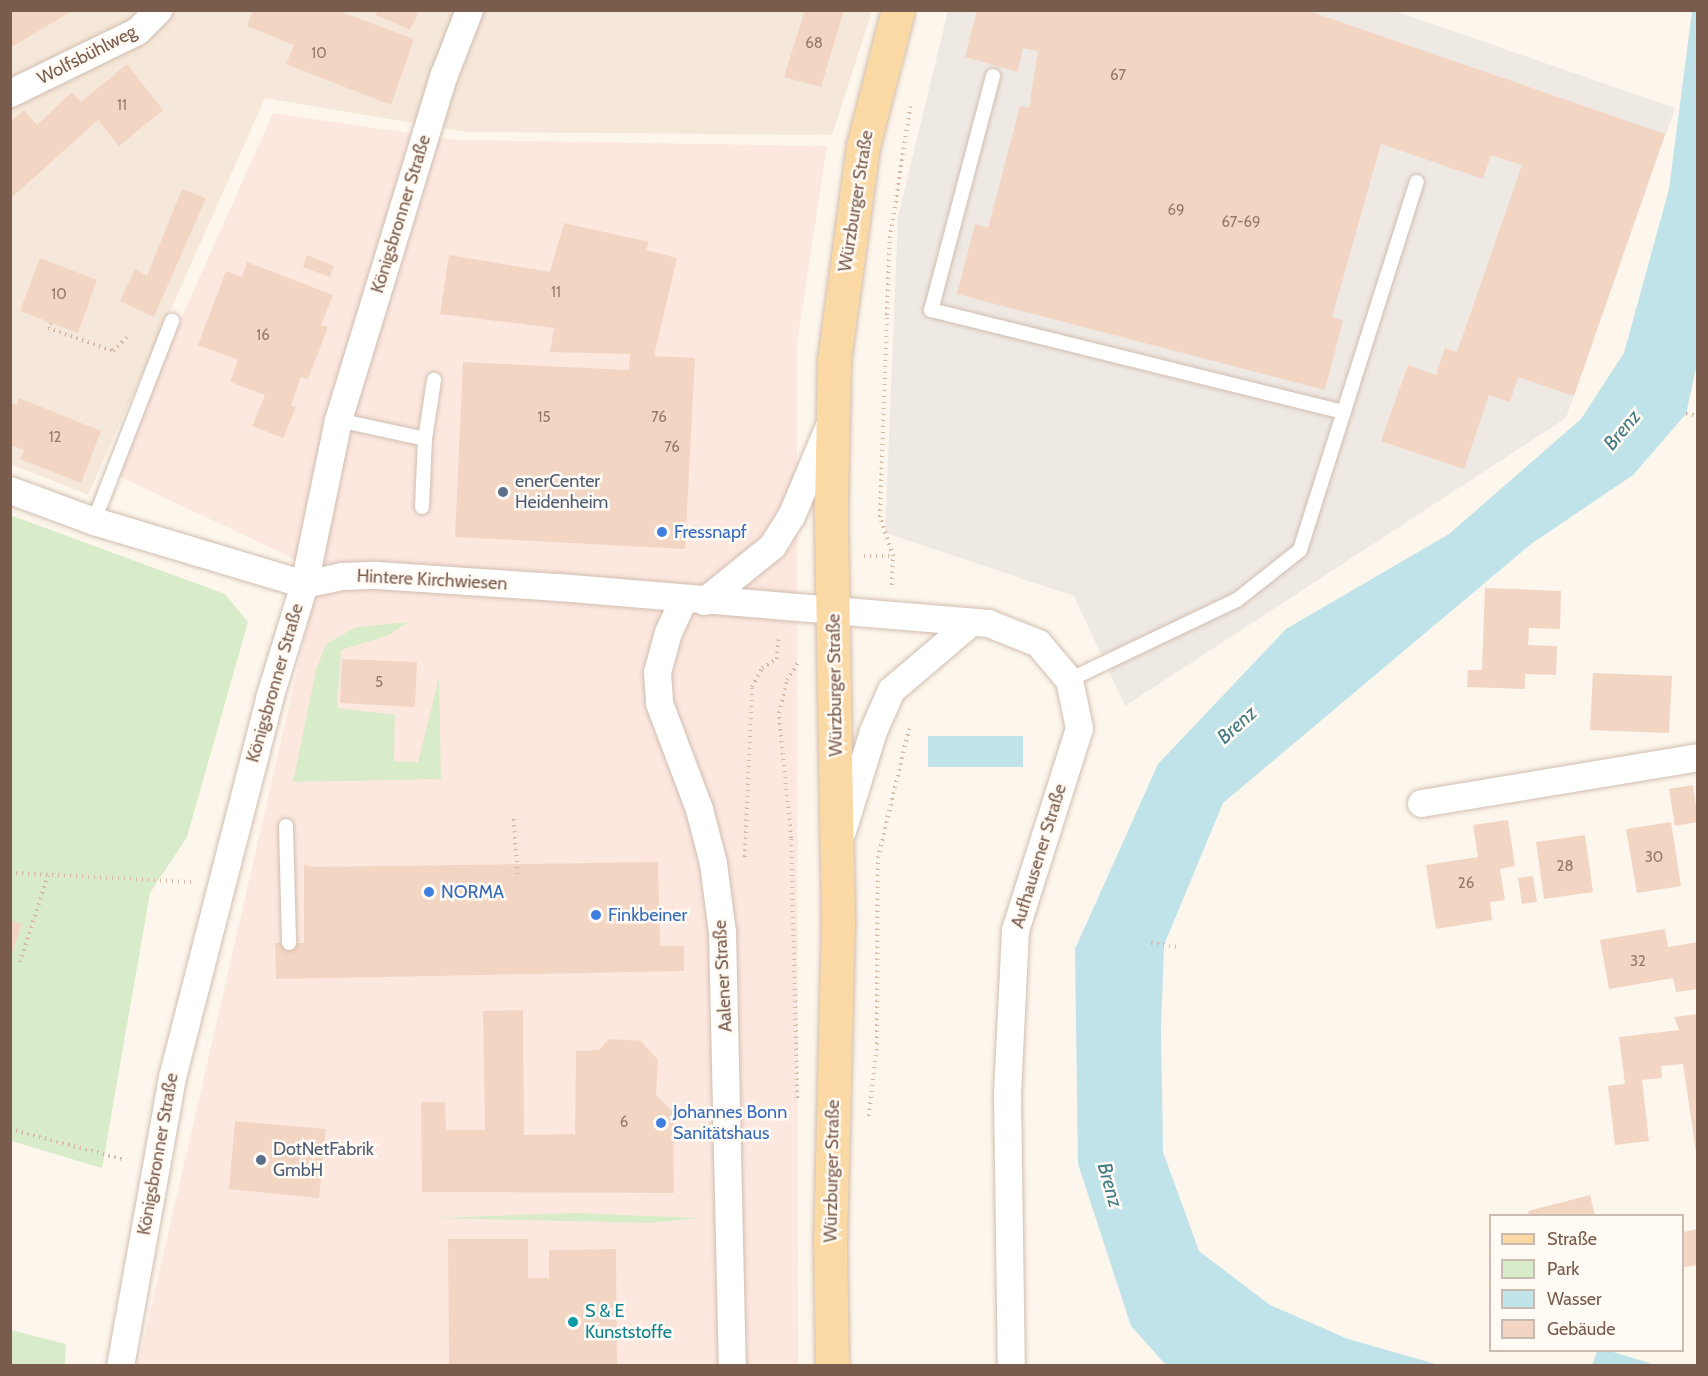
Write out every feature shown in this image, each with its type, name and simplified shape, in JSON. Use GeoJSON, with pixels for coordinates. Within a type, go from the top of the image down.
{"type":"FeatureCollection","features":[{"type":"Feature","properties":{"kind":"main road","name":"Würzburger Straße"},"geometry":{"type":"LineString","coordinates":[[832,1365],[838,843],[833,610],[835,349],[863,146],[898,10]]}},
{"type":"Feature","properties":{"kind":"street","name":"Wolfsbühlweg"},"geometry":{"type":"LineString","coordinates":[[10,93],[137,31],[158,10]]}},
{"type":"Feature","properties":{"kind":"street","name":"Königsbronner Straße"},"geometry":{"type":"LineString","coordinates":[[120,1365],[172,1077],[269,698],[304,584],[338,420],[444,74],[469,10]]}},
{"type":"Feature","properties":{"kind":"street"},"geometry":{"type":"LineString","coordinates":[[693,601],[772,546],[790,516],[833,415]]}},
{"type":"Feature","properties":{"kind":"street","name":"Hintere Kirchwiesen"},"geometry":{"type":"LineString","coordinates":[[10,490],[94,521],[304,584],[341,576],[376,575],[833,610]]}},
{"type":"Feature","properties":{"kind":"street","name":"Aalener Straße"},"geometry":{"type":"LineString","coordinates":[[693,601],[668,632],[657,672],[659,702],[699,809],[713,863],[722,932],[732,1365]]}},
{"type":"Feature","properties":{"kind":"street","name":"Aufhausener Straße"},"geometry":{"type":"LineString","coordinates":[[833,610],[988,623],[1038,643],[1069,680],[1079,728],[1015,930],[1007,1093],[1011,1365]]}},
{"type":"Feature","properties":{"kind":"street"},"geometry":{"type":"LineString","coordinates":[[838,843],[873,731],[891,690],[971,622]]}},
{"type":"Feature","properties":{"kind":"street"},"geometry":{"type":"LineString","coordinates":[[1422,803],[1698,757]]}},
{"type":"Feature","properties":{"kind":"lane"},"geometry":{"type":"LineString","coordinates":[[993,76],[931,310],[1344,412]]}},
{"type":"Feature","properties":{"kind":"lane"},"geometry":{"type":"LineString","coordinates":[[1069,680],[1237,600],[1300,550],[1417,182]]}},
{"type":"Feature","properties":{"kind":"lane"},"geometry":{"type":"LineString","coordinates":[[94,521],[172,321]]}},
{"type":"Feature","properties":{"kind":"lane"},"geometry":{"type":"LineString","coordinates":[[422,507],[425,439],[434,380]]}},
{"type":"Feature","properties":{"kind":"lane"},"geometry":{"type":"LineString","coordinates":[[338,420],[425,439]]}},
{"type":"Feature","properties":{"kind":"lane"},"geometry":{"type":"LineString","coordinates":[[286,826],[289,943]]}},
{"type":"Feature","properties":{"kind":"path"},"geometry":{"type":"LineString","coordinates":[[891,615],[893,556],[880,518],[886,315],[890,238],[912,98]]}},
{"type":"Feature","properties":{"kind":"path"},"geometry":{"type":"LineString","coordinates":[[51,323],[48,328],[113,351],[128,336]]}},
{"type":"Feature","properties":{"kind":"path"},"geometry":{"type":"LineString","coordinates":[[1686,414],[1698,416]]}},
{"type":"Feature","properties":{"kind":"path"},"geometry":{"type":"LineString","coordinates":[[744,864],[752,687],[762,668],[777,659],[782,607]]}},
{"type":"Feature","properties":{"kind":"path"},"geometry":{"type":"LineString","coordinates":[[797,1104],[792,848],[779,713],[787,680],[833,610]]}},
{"type":"Feature","properties":{"kind":"path"},"geometry":{"type":"LineString","coordinates":[[869,1123],[877,1044],[878,858],[909,736],[908,712],[891,690]]}},
{"type":"Feature","properties":{"kind":"path"},"geometry":{"type":"LineString","coordinates":[[514,819],[518,879]]}},
{"type":"Feature","properties":{"kind":"path"},"geometry":{"type":"LineString","coordinates":[[10,873],[222,884]]}},
{"type":"Feature","properties":{"kind":"path"},"geometry":{"type":"LineString","coordinates":[[20,962],[48,875]]}},
{"type":"Feature","properties":{"kind":"path"},"geometry":{"type":"LineString","coordinates":[[1151,943],[1179,947]]}},
{"type":"Feature","properties":{"kind":"path"},"geometry":{"type":"LineString","coordinates":[[10,1129],[156,1168]]}},
{"type":"Feature","properties":{"kind":"shaded area"},"geometry":{"type":"Polygon","coordinates":[[[10,11],[872,11],[832,135],[466,132],[265,98],[88,495],[11,464],[10,11]]]}},
{"type":"Feature","properties":{"kind":"shaded area"},"geometry":{"type":"Polygon","coordinates":[[[948,11],[1395,11],[1675,108],[1566,418],[1125,706],[1074,596],[885,533],[898,217],[948,11]]]}},
{"type":"Feature","properties":{"kind":"shaded area"},"geometry":{"type":"Polygon","coordinates":[[[273,113],[456,140],[827,146],[797,343],[798,1365],[138,1365],[320,571],[112,473],[273,113]]]}},
{"type":"Feature","properties":{"kind":"green space"},"geometry":{"type":"Polygon","coordinates":[[[10,515],[225,594],[248,622],[187,837],[150,893],[102,1168],[11,1141],[10,515]]]}},
{"type":"Feature","properties":{"kind":"green space"},"geometry":{"type":"Polygon","coordinates":[[[408,622],[389,635],[341,650],[337,708],[395,715],[394,761],[418,762],[439,677],[441,779],[293,782],[316,670],[326,644],[356,627],[408,622]]]}},
{"type":"Feature","properties":{"kind":"green space"},"geometry":{"type":"Polygon","coordinates":[[[574,1213],[700,1218],[649,1223],[434,1218],[574,1213]]]}},
{"type":"Feature","properties":{"kind":"green space"},"geometry":{"type":"Polygon","coordinates":[[[11,1330],[66,1344],[65,1365],[11,1365],[11,1330]]]}},
{"type":"Feature","properties":{"kind":"water","name":"Brenz"},"geometry":{"type":"Polygon","coordinates":[[[1692,11],[1698,11],[1698,359],[1686,414],[1633,475],[1531,544],[1223,803],[1164,945],[1161,1030],[1163,1152],[1199,1251],[1270,1305],[1348,1339],[1439,1365],[1166,1365],[1131,1326],[1078,1164],[1075,949],[1158,764],[1286,629],[1449,534],[1581,419],[1624,353],[1669,189],[1692,11]]]}},
{"type":"Feature","properties":{"kind":"water"},"geometry":{"type":"Polygon","coordinates":[[[928,736],[1023,736],[1023,767],[928,767],[928,736]]]}},
{"type":"Feature","properties":{"kind":"water"},"geometry":{"type":"Polygon","coordinates":[[[1597,1352],[1613,1352],[1656,1365],[1592,1365],[1597,1352]]]}},
{"type":"Feature","properties":{"kind":"building"},"geometry":{"type":"Polygon","coordinates":[[[10,10],[74,10],[10,48],[10,10]]]}},
{"type":"Feature","properties":{"kind":"building"},"geometry":{"type":"Polygon","coordinates":[[[253,10],[336,10],[414,39],[391,105],[286,64],[294,45],[247,26],[253,10]]]}},
{"type":"Feature","properties":{"kind":"building"},"geometry":{"type":"Polygon","coordinates":[[[378,10],[419,10],[410,30],[376,15],[378,10]]]}},
{"type":"Feature","properties":{"kind":"building"},"geometry":{"type":"Polygon","coordinates":[[[805,10],[844,10],[821,87],[784,77],[805,10]]]}},
{"type":"Feature","properties":{"kind":"building"},"geometry":{"type":"Polygon","coordinates":[[[977,10],[1306,10],[1665,134],[1574,396],[1518,377],[1510,402],[1489,395],[1464,469],[1381,441],[1408,365],[1436,375],[1445,348],[1457,352],[1522,165],[1491,155],[1483,179],[1381,144],[1332,317],[1343,320],[1325,390],[957,294],[975,224],[988,228],[1020,106],[1029,108],[1038,51],[1023,48],[1018,72],[965,57],[977,10]]]}},
{"type":"Feature","properties":{"kind":"building"},"geometry":{"type":"Polygon","coordinates":[[[127,64],[163,110],[119,146],[98,120],[10,199],[10,122],[24,110],[37,125],[72,92],[81,102],[127,64]]]}},
{"type":"Feature","properties":{"kind":"building"},"geometry":{"type":"Polygon","coordinates":[[[182,189],[206,198],[154,317],[120,301],[135,269],[147,276],[182,189]]]}},
{"type":"Feature","properties":{"kind":"building"},"geometry":{"type":"Polygon","coordinates":[[[564,223],[649,242],[646,250],[677,258],[654,356],[695,358],[685,549],[455,537],[463,362],[629,370],[630,354],[550,352],[554,328],[440,314],[449,255],[550,272],[564,223]]]}},
{"type":"Feature","properties":{"kind":"building"},"geometry":{"type":"Polygon","coordinates":[[[307,255],[334,266],[330,277],[303,267],[307,255]]]}},
{"type":"Feature","properties":{"kind":"building"},"geometry":{"type":"Polygon","coordinates":[[[40,258],[97,280],[78,333],[20,311],[40,258]]]}},
{"type":"Feature","properties":{"kind":"building"},"geometry":{"type":"Polygon","coordinates":[[[247,262],[333,295],[321,325],[328,327],[308,379],[301,377],[291,405],[296,407],[283,438],[252,426],[265,395],[230,382],[238,360],[198,345],[226,271],[242,277],[247,262]]]}},
{"type":"Feature","properties":{"kind":"building"},"geometry":{"type":"Polygon","coordinates":[[[19,398],[101,431],[81,483],[20,459],[24,450],[10,445],[10,403],[17,405],[19,398]]]}},
{"type":"Feature","properties":{"kind":"building"},"geometry":{"type":"Polygon","coordinates":[[[1485,588],[1561,591],[1560,629],[1529,628],[1528,645],[1557,646],[1556,675],[1525,674],[1525,689],[1467,687],[1468,670],[1482,670],[1485,588]]]}},
{"type":"Feature","properties":{"kind":"building"},"geometry":{"type":"Polygon","coordinates":[[[342,659],[417,662],[415,707],[340,703],[342,659]]]}},
{"type":"Feature","properties":{"kind":"building"},"geometry":{"type":"Polygon","coordinates":[[[1593,673],[1672,676],[1669,733],[1590,730],[1593,673]]]}},
{"type":"Feature","properties":{"kind":"building"},"geometry":{"type":"Polygon","coordinates":[[[1693,785],[1698,822],[1675,826],[1669,789],[1693,785]]]}},
{"type":"Feature","properties":{"kind":"building"},"geometry":{"type":"Polygon","coordinates":[[[1508,820],[1515,866],[1500,869],[1505,900],[1490,902],[1492,920],[1436,929],[1426,865],[1478,857],[1473,825],[1508,820]]]}},
{"type":"Feature","properties":{"kind":"building"},"geometry":{"type":"Polygon","coordinates":[[[1671,822],[1681,886],[1637,893],[1626,829],[1671,822]]]}},
{"type":"Feature","properties":{"kind":"building"},"geometry":{"type":"Polygon","coordinates":[[[1585,835],[1593,892],[1544,899],[1536,842],[1585,835]]]}},
{"type":"Feature","properties":{"kind":"building"},"geometry":{"type":"Polygon","coordinates":[[[658,862],[660,946],[684,946],[684,971],[276,979],[275,943],[304,943],[304,864],[311,867],[658,862]]]}},
{"type":"Feature","properties":{"kind":"building"},"geometry":{"type":"Polygon","coordinates":[[[1533,876],[1537,902],[1522,904],[1518,878],[1533,876]]]}},
{"type":"Feature","properties":{"kind":"building"},"geometry":{"type":"Polygon","coordinates":[[[10,920],[22,924],[11,956],[10,956],[10,920]]]}},
{"type":"Feature","properties":{"kind":"building"},"geometry":{"type":"Polygon","coordinates":[[[1665,929],[1668,947],[1698,942],[1698,989],[1676,992],[1673,978],[1609,989],[1600,940],[1665,929]]]}},
{"type":"Feature","properties":{"kind":"building"},"geometry":{"type":"Polygon","coordinates":[[[523,1010],[524,1135],[575,1134],[576,1051],[599,1050],[609,1039],[641,1041],[658,1060],[656,1095],[673,1112],[674,1193],[422,1192],[421,1102],[445,1102],[446,1130],[485,1130],[483,1011],[523,1010]]]}},
{"type":"Feature","properties":{"kind":"building"},"geometry":{"type":"Polygon","coordinates":[[[1698,1014],[1698,1165],[1683,1064],[1661,1066],[1662,1078],[1642,1080],[1649,1141],[1615,1145],[1608,1086],[1625,1084],[1619,1037],[1679,1030],[1674,1017],[1698,1014]]]}},
{"type":"Feature","properties":{"kind":"building"},"geometry":{"type":"Polygon","coordinates":[[[235,1121],[326,1129],[319,1198],[229,1189],[235,1121]]]}},
{"type":"Feature","properties":{"kind":"building"},"geometry":{"type":"Polygon","coordinates":[[[1590,1195],[1595,1214],[1529,1214],[1528,1211],[1590,1195]]]}},
{"type":"Feature","properties":{"kind":"building"},"geometry":{"type":"Polygon","coordinates":[[[1698,1229],[1698,1265],[1684,1267],[1684,1232],[1698,1229]]]}},
{"type":"Feature","properties":{"kind":"building"},"geometry":{"type":"Polygon","coordinates":[[[448,1239],[528,1239],[528,1278],[549,1278],[549,1250],[616,1249],[617,1365],[449,1365],[448,1239]]]}},
{"type":"Feature","properties":{"kind":"place","name":"enerCenter Heidenheim"},"geometry":{"type":"Point","coordinates":[503,492]}},
{"type":"Feature","properties":{"kind":"place","name":"Fressnapf"},"geometry":{"type":"Point","coordinates":[662,532]}},
{"type":"Feature","properties":{"kind":"place","name":"NORMA"},"geometry":{"type":"Point","coordinates":[429,892]}},
{"type":"Feature","properties":{"kind":"place","name":"Finkbeiner"},"geometry":{"type":"Point","coordinates":[596,915]}},
{"type":"Feature","properties":{"kind":"place","name":"Johannes Bonn Sanitätshaus"},"geometry":{"type":"Point","coordinates":[661,1123]}},
{"type":"Feature","properties":{"kind":"place","name":"DotNetFabrik GmbH"},"geometry":{"type":"Point","coordinates":[261,1160]}},
{"type":"Feature","properties":{"kind":"place","name":"S & E Kunststoffe"},"geometry":{"type":"Point","coordinates":[573,1322]}}]}
